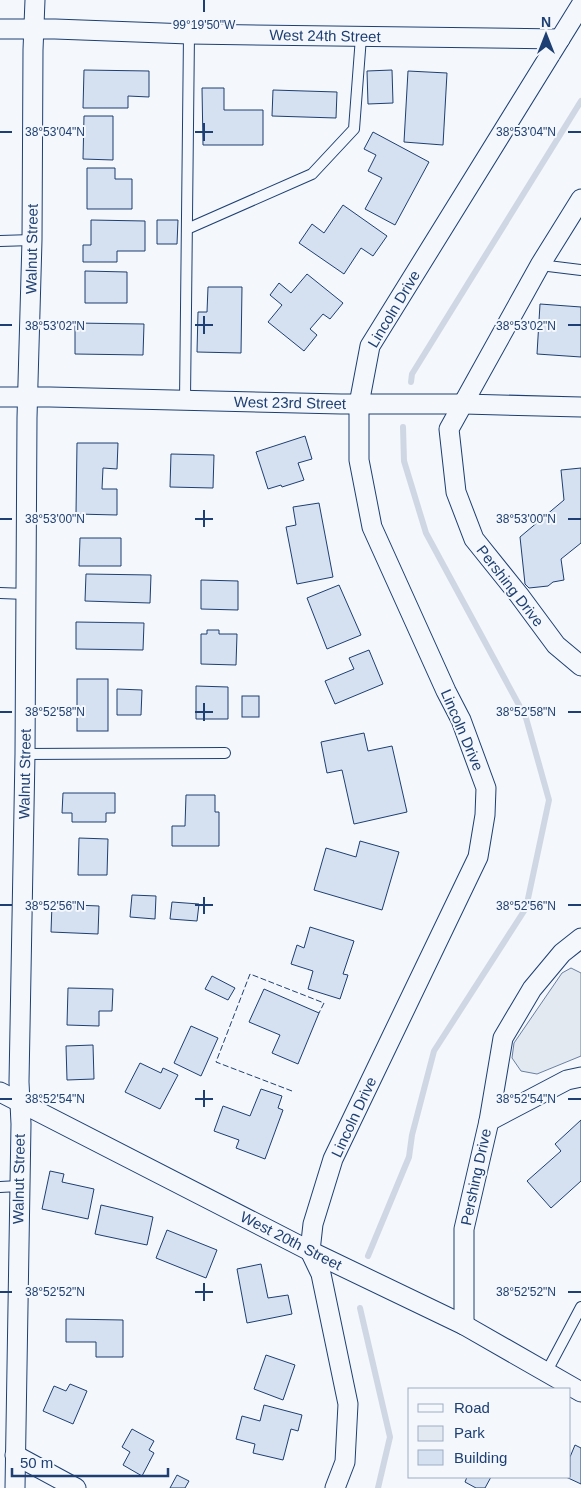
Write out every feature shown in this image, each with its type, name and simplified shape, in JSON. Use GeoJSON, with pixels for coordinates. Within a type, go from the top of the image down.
{"type":"FeatureCollection","features":[{"type":"Feature","properties":{"kind":"street","name":"Walnut Street"},"geometry":{"type":"LineString","coordinates":[[15,1488],[15,1455],[8,1342],[9,1186],[20,1102],[28,397],[35,0]]}},
{"type":"Feature","properties":{"kind":"street","name":"Lincoln Drive"},"geometry":{"type":"LineString","coordinates":[[310,1251],[313,1224],[333,1159],[478,857],[485,815],[486,788],[461,720],[372,527],[359,460],[359,404],[370,346],[581,5]]}},
{"type":"Feature","properties":{"kind":"street","name":"West 24th Street"},"geometry":{"type":"LineString","coordinates":[[0,29],[560,40]]}},
{"type":"Feature","properties":{"kind":"street","name":"Pershing Drive"},"geometry":{"type":"LineString","coordinates":[[581,199],[540,265],[449,429],[456,492],[474,539],[556,645],[581,666]]}},
{"type":"Feature","properties":{"kind":"street","name":"West 23rd Street"},"geometry":{"type":"LineString","coordinates":[[0,397],[581,407]]}},
{"type":"Feature","properties":{"kind":"street","name":"Pershing Drive"},"geometry":{"type":"LineString","coordinates":[[464,1325],[464,1229],[488,1121],[503,1038],[532,989],[562,954],[581,938]]}},
{"type":"Feature","properties":{"kind":"street"},"geometry":{"type":"LineString","coordinates":[[488,1121],[567,1080],[581,1077]]}},
{"type":"Feature","properties":{"kind":"street","name":"West 20th Street"},"geometry":{"type":"LineString","coordinates":[[0,1092],[310,1251],[464,1325],[581,1392]]}},
{"type":"Feature","properties":{"kind":"street"},"geometry":{"type":"LineString","coordinates":[[310,1251],[321,1274],[348,1404],[345,1462],[335,1488]]}},
{"type":"Feature","properties":{"kind":"street"},"geometry":{"type":"LineString","coordinates":[[15,1455],[76,1488]]}},
{"type":"Feature","properties":{"kind":"lane"},"geometry":{"type":"LineString","coordinates":[[185,400],[189,34]]}},
{"type":"Feature","properties":{"kind":"lane"},"geometry":{"type":"LineString","coordinates":[[187,229],[312,174],[354,129],[361,37]]}},
{"type":"Feature","properties":{"kind":"lane"},"geometry":{"type":"LineString","coordinates":[[0,241],[32,240]]}},
{"type":"Feature","properties":{"kind":"lane"},"geometry":{"type":"LineString","coordinates":[[540,265],[581,270]]}},
{"type":"Feature","properties":{"kind":"lane"},"geometry":{"type":"LineString","coordinates":[[0,593],[26,594]]}},
{"type":"Feature","properties":{"kind":"lane"},"geometry":{"type":"LineString","coordinates":[[25,754],[225,753]]}},
{"type":"Feature","properties":{"kind":"lane"},"geometry":{"type":"LineString","coordinates":[[546,1373],[581,1307]]}},
{"type":"Feature","properties":{"kind":"green space"},"geometry":{"type":"Polygon","coordinates":[[[571,968],[581,973],[581,1056],[537,1074],[521,1071],[512,1058],[514,1043],[562,973],[571,968]]]}},
{"type":"Feature","properties":{"kind":"building"},"geometry":{"type":"Polygon","coordinates":[[[84,70],[149,71],[149,97],[128,96],[128,108],[83,108],[84,70]]]}},
{"type":"Feature","properties":{"kind":"building"},"geometry":{"type":"Polygon","coordinates":[[[392,70],[393,103],[368,104],[367,71],[392,70]]]}},
{"type":"Feature","properties":{"kind":"building"},"geometry":{"type":"Polygon","coordinates":[[[408,71],[447,73],[443,145],[404,142],[408,71]]]}},
{"type":"Feature","properties":{"kind":"building"},"geometry":{"type":"Polygon","coordinates":[[[202,88],[224,88],[224,110],[263,110],[263,145],[203,145],[202,88]]]}},
{"type":"Feature","properties":{"kind":"building"},"geometry":{"type":"Polygon","coordinates":[[[273,90],[337,92],[336,118],[272,116],[273,90]]]}},
{"type":"Feature","properties":{"kind":"building"},"geometry":{"type":"Polygon","coordinates":[[[84,116],[113,116],[113,160],[83,159],[84,116]]]}},
{"type":"Feature","properties":{"kind":"building"},"geometry":{"type":"Polygon","coordinates":[[[373,132],[429,162],[395,225],[365,209],[382,178],[368,171],[376,155],[364,149],[373,132]]]}},
{"type":"Feature","properties":{"kind":"building"},"geometry":{"type":"Polygon","coordinates":[[[87,168],[115,168],[115,179],[132,179],[132,209],[87,209],[87,168]]]}},
{"type":"Feature","properties":{"kind":"building"},"geometry":{"type":"Polygon","coordinates":[[[343,205],[387,236],[373,256],[361,248],[344,274],[299,243],[312,224],[324,233],[343,205]]]}},
{"type":"Feature","properties":{"kind":"building"},"geometry":{"type":"Polygon","coordinates":[[[91,220],[145,221],[145,251],[117,251],[117,262],[83,262],[83,245],[91,245],[91,220]]]}},
{"type":"Feature","properties":{"kind":"building"},"geometry":{"type":"Polygon","coordinates":[[[157,220],[178,220],[177,244],[157,244],[157,220]]]}},
{"type":"Feature","properties":{"kind":"building"},"geometry":{"type":"Polygon","coordinates":[[[85,271],[127,272],[127,303],[85,303],[85,271]]]}},
{"type":"Feature","properties":{"kind":"building"},"geometry":{"type":"Polygon","coordinates":[[[307,274],[343,303],[330,319],[323,314],[310,329],[317,335],[304,351],[268,322],[282,305],[270,295],[279,283],[291,293],[307,274]]]}},
{"type":"Feature","properties":{"kind":"building"},"geometry":{"type":"Polygon","coordinates":[[[208,287],[242,287],[241,353],[197,352],[198,312],[207,312],[208,287]]]}},
{"type":"Feature","properties":{"kind":"building"},"geometry":{"type":"Polygon","coordinates":[[[540,304],[581,307],[581,357],[537,354],[540,304]]]}},
{"type":"Feature","properties":{"kind":"building"},"geometry":{"type":"Polygon","coordinates":[[[75,323],[144,324],[143,355],[75,354],[75,323]]]}},
{"type":"Feature","properties":{"kind":"building"},"geometry":{"type":"Polygon","coordinates":[[[305,436],[312,459],[298,463],[304,480],[268,489],[256,452],[305,436]]]}},
{"type":"Feature","properties":{"kind":"building"},"geometry":{"type":"Polygon","coordinates":[[[77,443],[118,443],[117,469],[103,468],[102,489],[117,489],[117,515],[76,514],[77,443]]]}},
{"type":"Feature","properties":{"kind":"building"},"geometry":{"type":"Polygon","coordinates":[[[171,454],[214,455],[213,488],[170,487],[171,454]]]}},
{"type":"Feature","properties":{"kind":"building"},"geometry":{"type":"Polygon","coordinates":[[[581,468],[581,543],[561,559],[564,580],[553,582],[548,586],[529,588],[525,584],[520,537],[564,500],[561,470],[581,468]]]}},
{"type":"Feature","properties":{"kind":"building"},"geometry":{"type":"Polygon","coordinates":[[[319,503],[333,577],[297,584],[286,527],[296,525],[293,507],[319,503]]]}},
{"type":"Feature","properties":{"kind":"building"},"geometry":{"type":"Polygon","coordinates":[[[80,538],[121,538],[121,566],[79,566],[80,538]]]}},
{"type":"Feature","properties":{"kind":"building"},"geometry":{"type":"Polygon","coordinates":[[[86,574],[151,575],[150,603],[85,601],[86,574]]]}},
{"type":"Feature","properties":{"kind":"building"},"geometry":{"type":"Polygon","coordinates":[[[201,580],[238,581],[238,610],[201,609],[201,580]]]}},
{"type":"Feature","properties":{"kind":"building"},"geometry":{"type":"Polygon","coordinates":[[[339,585],[361,635],[327,649],[307,598],[339,585]]]}},
{"type":"Feature","properties":{"kind":"building"},"geometry":{"type":"Polygon","coordinates":[[[76,622],[144,623],[143,650],[76,649],[76,622]]]}},
{"type":"Feature","properties":{"kind":"building"},"geometry":{"type":"Polygon","coordinates":[[[207,630],[219,630],[219,634],[237,634],[236,665],[201,664],[201,634],[207,634],[207,630]]]}},
{"type":"Feature","properties":{"kind":"building"},"geometry":{"type":"Polygon","coordinates":[[[369,650],[383,684],[335,704],[325,681],[354,669],[349,658],[369,650]]]}},
{"type":"Feature","properties":{"kind":"building"},"geometry":{"type":"Polygon","coordinates":[[[77,679],[108,679],[108,731],[77,731],[77,679]]]}},
{"type":"Feature","properties":{"kind":"building"},"geometry":{"type":"Polygon","coordinates":[[[196,686],[228,687],[228,719],[196,719],[196,686]]]}},
{"type":"Feature","properties":{"kind":"building"},"geometry":{"type":"Polygon","coordinates":[[[117,689],[142,690],[141,715],[117,715],[117,689]]]}},
{"type":"Feature","properties":{"kind":"building"},"geometry":{"type":"Polygon","coordinates":[[[242,696],[259,696],[259,717],[242,717],[242,696]]]}},
{"type":"Feature","properties":{"kind":"building"},"geometry":{"type":"Polygon","coordinates":[[[364,733],[368,751],[392,746],[407,812],[354,824],[342,770],[327,773],[321,742],[364,733]]]}},
{"type":"Feature","properties":{"kind":"building"},"geometry":{"type":"Polygon","coordinates":[[[63,793],[115,793],[115,813],[106,813],[106,822],[72,822],[72,813],[62,813],[63,793]]]}},
{"type":"Feature","properties":{"kind":"building"},"geometry":{"type":"Polygon","coordinates":[[[186,795],[215,795],[215,812],[219,812],[219,846],[172,846],[172,826],[185,826],[186,795]]]}},
{"type":"Feature","properties":{"kind":"building"},"geometry":{"type":"Polygon","coordinates":[[[79,838],[108,839],[107,875],[78,875],[79,838]]]}},
{"type":"Feature","properties":{"kind":"building"},"geometry":{"type":"Polygon","coordinates":[[[360,841],[399,852],[382,910],[314,890],[326,848],[356,857],[360,841]]]}},
{"type":"Feature","properties":{"kind":"building"},"geometry":{"type":"Polygon","coordinates":[[[132,895],[156,896],[155,919],[130,917],[132,895]]]}},
{"type":"Feature","properties":{"kind":"building"},"geometry":{"type":"Polygon","coordinates":[[[172,902],[199,904],[197,921],[170,919],[172,902]]]}},
{"type":"Feature","properties":{"kind":"building"},"geometry":{"type":"Polygon","coordinates":[[[52,904],[99,906],[98,934],[51,932],[52,904]]]}},
{"type":"Feature","properties":{"kind":"building"},"geometry":{"type":"Polygon","coordinates":[[[310,927],[354,941],[343,974],[348,975],[340,999],[308,989],[313,971],[291,964],[297,945],[304,948],[310,927]]]}},
{"type":"Feature","properties":{"kind":"building"},"geometry":{"type":"Polygon","coordinates":[[[212,976],[235,988],[228,1000],[205,989],[212,976]]]}},
{"type":"Feature","properties":{"kind":"building"},"geometry":{"type":"Polygon","coordinates":[[[68,988],[113,989],[112,1011],[99,1011],[99,1026],[67,1025],[68,988]]]}},
{"type":"Feature","properties":{"kind":"building"},"geometry":{"type":"Polygon","coordinates":[[[264,989],[319,1013],[298,1064],[272,1053],[280,1035],[249,1022],[264,989]]]}},
{"type":"Feature","properties":{"kind":"building"},"geometry":{"type":"Polygon","coordinates":[[[191,1026],[218,1038],[201,1076],[174,1063],[191,1026]]]}},
{"type":"Feature","properties":{"kind":"building"},"geometry":{"type":"Polygon","coordinates":[[[93,1045],[94,1079],[67,1080],[66,1046],[93,1045]]]}},
{"type":"Feature","properties":{"kind":"building"},"geometry":{"type":"Polygon","coordinates":[[[140,1063],[161,1073],[163,1068],[178,1075],[160,1109],[125,1092],[140,1063]]]}},
{"type":"Feature","properties":{"kind":"building"},"geometry":{"type":"Polygon","coordinates":[[[261,1089],[282,1096],[278,1108],[283,1110],[265,1159],[236,1148],[239,1140],[214,1131],[223,1106],[250,1116],[261,1089]]]}},
{"type":"Feature","properties":{"kind":"building"},"geometry":{"type":"Polygon","coordinates":[[[581,1120],[581,1181],[551,1208],[527,1181],[561,1151],[555,1144],[581,1120]]]}},
{"type":"Feature","properties":{"kind":"building"},"geometry":{"type":"Polygon","coordinates":[[[50,1171],[64,1174],[62,1182],[94,1189],[88,1219],[42,1209],[50,1171]]]}},
{"type":"Feature","properties":{"kind":"building"},"geometry":{"type":"Polygon","coordinates":[[[101,1205],[153,1217],[147,1245],[95,1234],[101,1205]]]}},
{"type":"Feature","properties":{"kind":"building"},"geometry":{"type":"Polygon","coordinates":[[[167,1230],[217,1250],[206,1278],[156,1258],[167,1230]]]}},
{"type":"Feature","properties":{"kind":"building"},"geometry":{"type":"Polygon","coordinates":[[[261,1264],[268,1298],[288,1295],[292,1314],[247,1323],[237,1269],[261,1264]]]}},
{"type":"Feature","properties":{"kind":"building"},"geometry":{"type":"Polygon","coordinates":[[[66,1319],[123,1320],[123,1357],[96,1357],[96,1342],[66,1342],[66,1319]]]}},
{"type":"Feature","properties":{"kind":"building"},"geometry":{"type":"Polygon","coordinates":[[[266,1355],[295,1365],[283,1400],[254,1389],[266,1355]]]}},
{"type":"Feature","properties":{"kind":"building"},"geometry":{"type":"Polygon","coordinates":[[[70,1384],[87,1391],[73,1424],[43,1411],[54,1386],[66,1391],[70,1384]]]}},
{"type":"Feature","properties":{"kind":"building"},"geometry":{"type":"Polygon","coordinates":[[[264,1405],[302,1415],[298,1431],[291,1429],[283,1460],[253,1453],[255,1444],[236,1439],[242,1416],[260,1421],[264,1405]]]}},
{"type":"Feature","properties":{"kind":"building"},"geometry":{"type":"Polygon","coordinates":[[[132,1429],[154,1441],[149,1450],[154,1453],[142,1476],[123,1465],[130,1452],[122,1447],[132,1429]]]}},
{"type":"Feature","properties":{"kind":"building"},"geometry":{"type":"Polygon","coordinates":[[[575,1445],[581,1448],[581,1484],[568,1478],[571,1478],[571,1455],[575,1445]]]}},
{"type":"Feature","properties":{"kind":"building"},"geometry":{"type":"Polygon","coordinates":[[[177,1475],[189,1481],[185,1488],[170,1488],[177,1475]]]}},
{"type":"Feature","properties":{"kind":"building"},"geometry":{"type":"Polygon","coordinates":[[[467,1478],[490,1478],[485,1488],[476,1488],[465,1482],[467,1478]]]}},
{"type":"Feature","properties":{"kind":"waterway"},"geometry":{"type":"LineString","coordinates":[[411,382],[412,374],[581,101]]}},
{"type":"Feature","properties":{"kind":"waterway"},"geometry":{"type":"LineString","coordinates":[[368,1256],[409,1157],[412,1135],[434,1051],[526,908],[549,800],[526,718],[426,533],[404,461],[403,427]]}},
{"type":"Feature","properties":{"kind":"waterway"},"geometry":{"type":"LineString","coordinates":[[360,1308],[390,1437],[378,1488]]}},
{"type":"Feature","properties":{"kind":"fence"},"geometry":{"type":"LineString","coordinates":[[292,1091],[216,1062],[250,974],[324,1003],[319,1013]]}}]}
